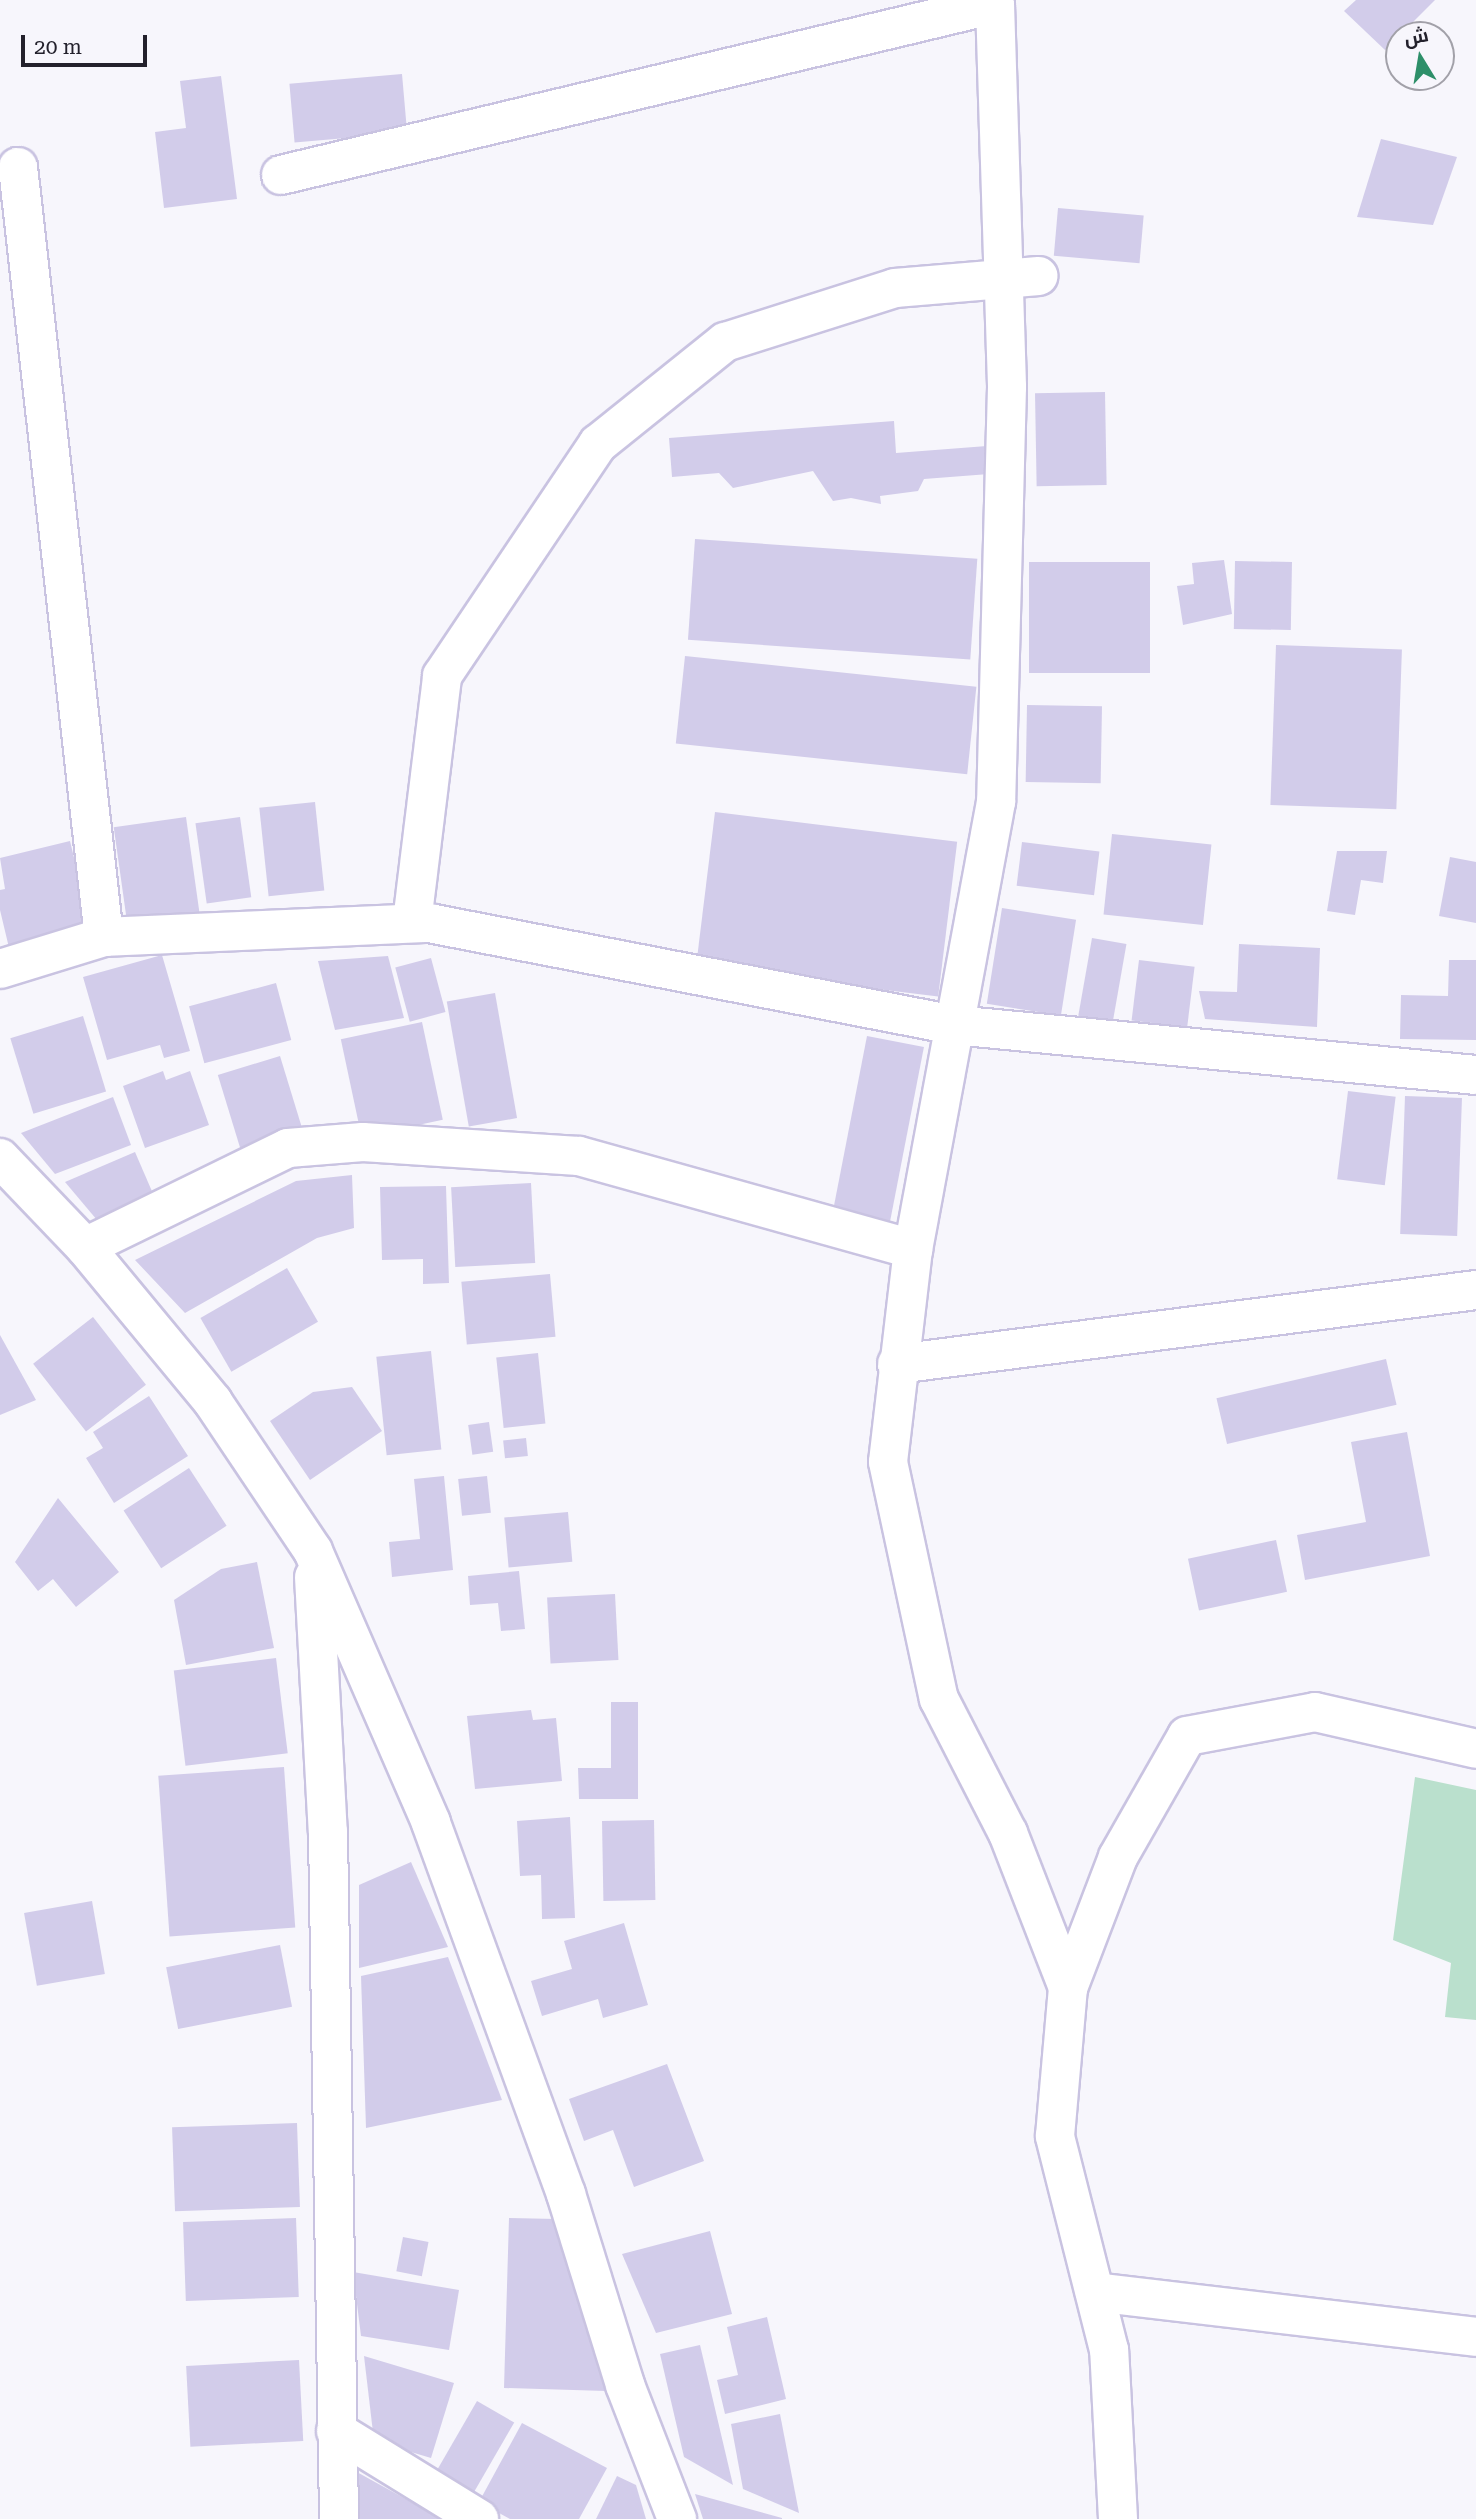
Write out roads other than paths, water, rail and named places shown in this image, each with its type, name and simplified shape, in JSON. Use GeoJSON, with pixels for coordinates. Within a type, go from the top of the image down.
{"type":"FeatureCollection","features":[{"type":"Feature","properties":{"kind":"street"},"geometry":{"type":"LineString","coordinates":[[281,175],[995,4],[1021,277],[1007,387],[996,802],[913,1248],[897,1364],[888,1462],[939,1699],[1008,1833],[1068,1989]]}},
{"type":"Feature","properties":{"kind":"street"},"geometry":{"type":"LineString","coordinates":[[0,201],[18,167],[104,937]]}},
{"type":"Feature","properties":{"kind":"street"},"geometry":{"type":"LineString","coordinates":[[412,922],[442,677],[598,444],[725,342],[895,288],[1021,277]]}},
{"type":"Feature","properties":{"kind":"street"},"geometry":{"type":"LineString","coordinates":[[0,969],[104,937],[412,922],[954,1025],[1476,1075]]}},
{"type":"Feature","properties":{"kind":"street"},"geometry":{"type":"LineString","coordinates":[[85,1247],[288,1148],[363,1142],[579,1156],[913,1248]]}},
{"type":"Feature","properties":{"kind":"street"},"geometry":{"type":"LineString","coordinates":[[0,1158],[85,1247],[213,1402],[313,1551],[431,1823],[566,2194],[625,2385],[677,2519]]}},
{"type":"Feature","properties":{"kind":"street"},"geometry":{"type":"LineString","coordinates":[[897,1364],[1476,1290]]}},
{"type":"Feature","properties":{"kind":"street"},"geometry":{"type":"LineString","coordinates":[[313,1551],[328,1832],[339,2519]]}},
{"type":"Feature","properties":{"kind":"street"},"geometry":{"type":"LineString","coordinates":[[1118,2519],[1109,2350],[1055,2136],[1068,1989],[1118,1857],[1187,1736],[1315,1712],[1476,1749]]}},
{"type":"Feature","properties":{"kind":"street"},"geometry":{"type":"LineString","coordinates":[[1095,2292],[1476,2337]]}},
{"type":"Feature","properties":{"kind":"street"},"geometry":{"type":"LineString","coordinates":[[336,2431],[479,2519]]}}]}
